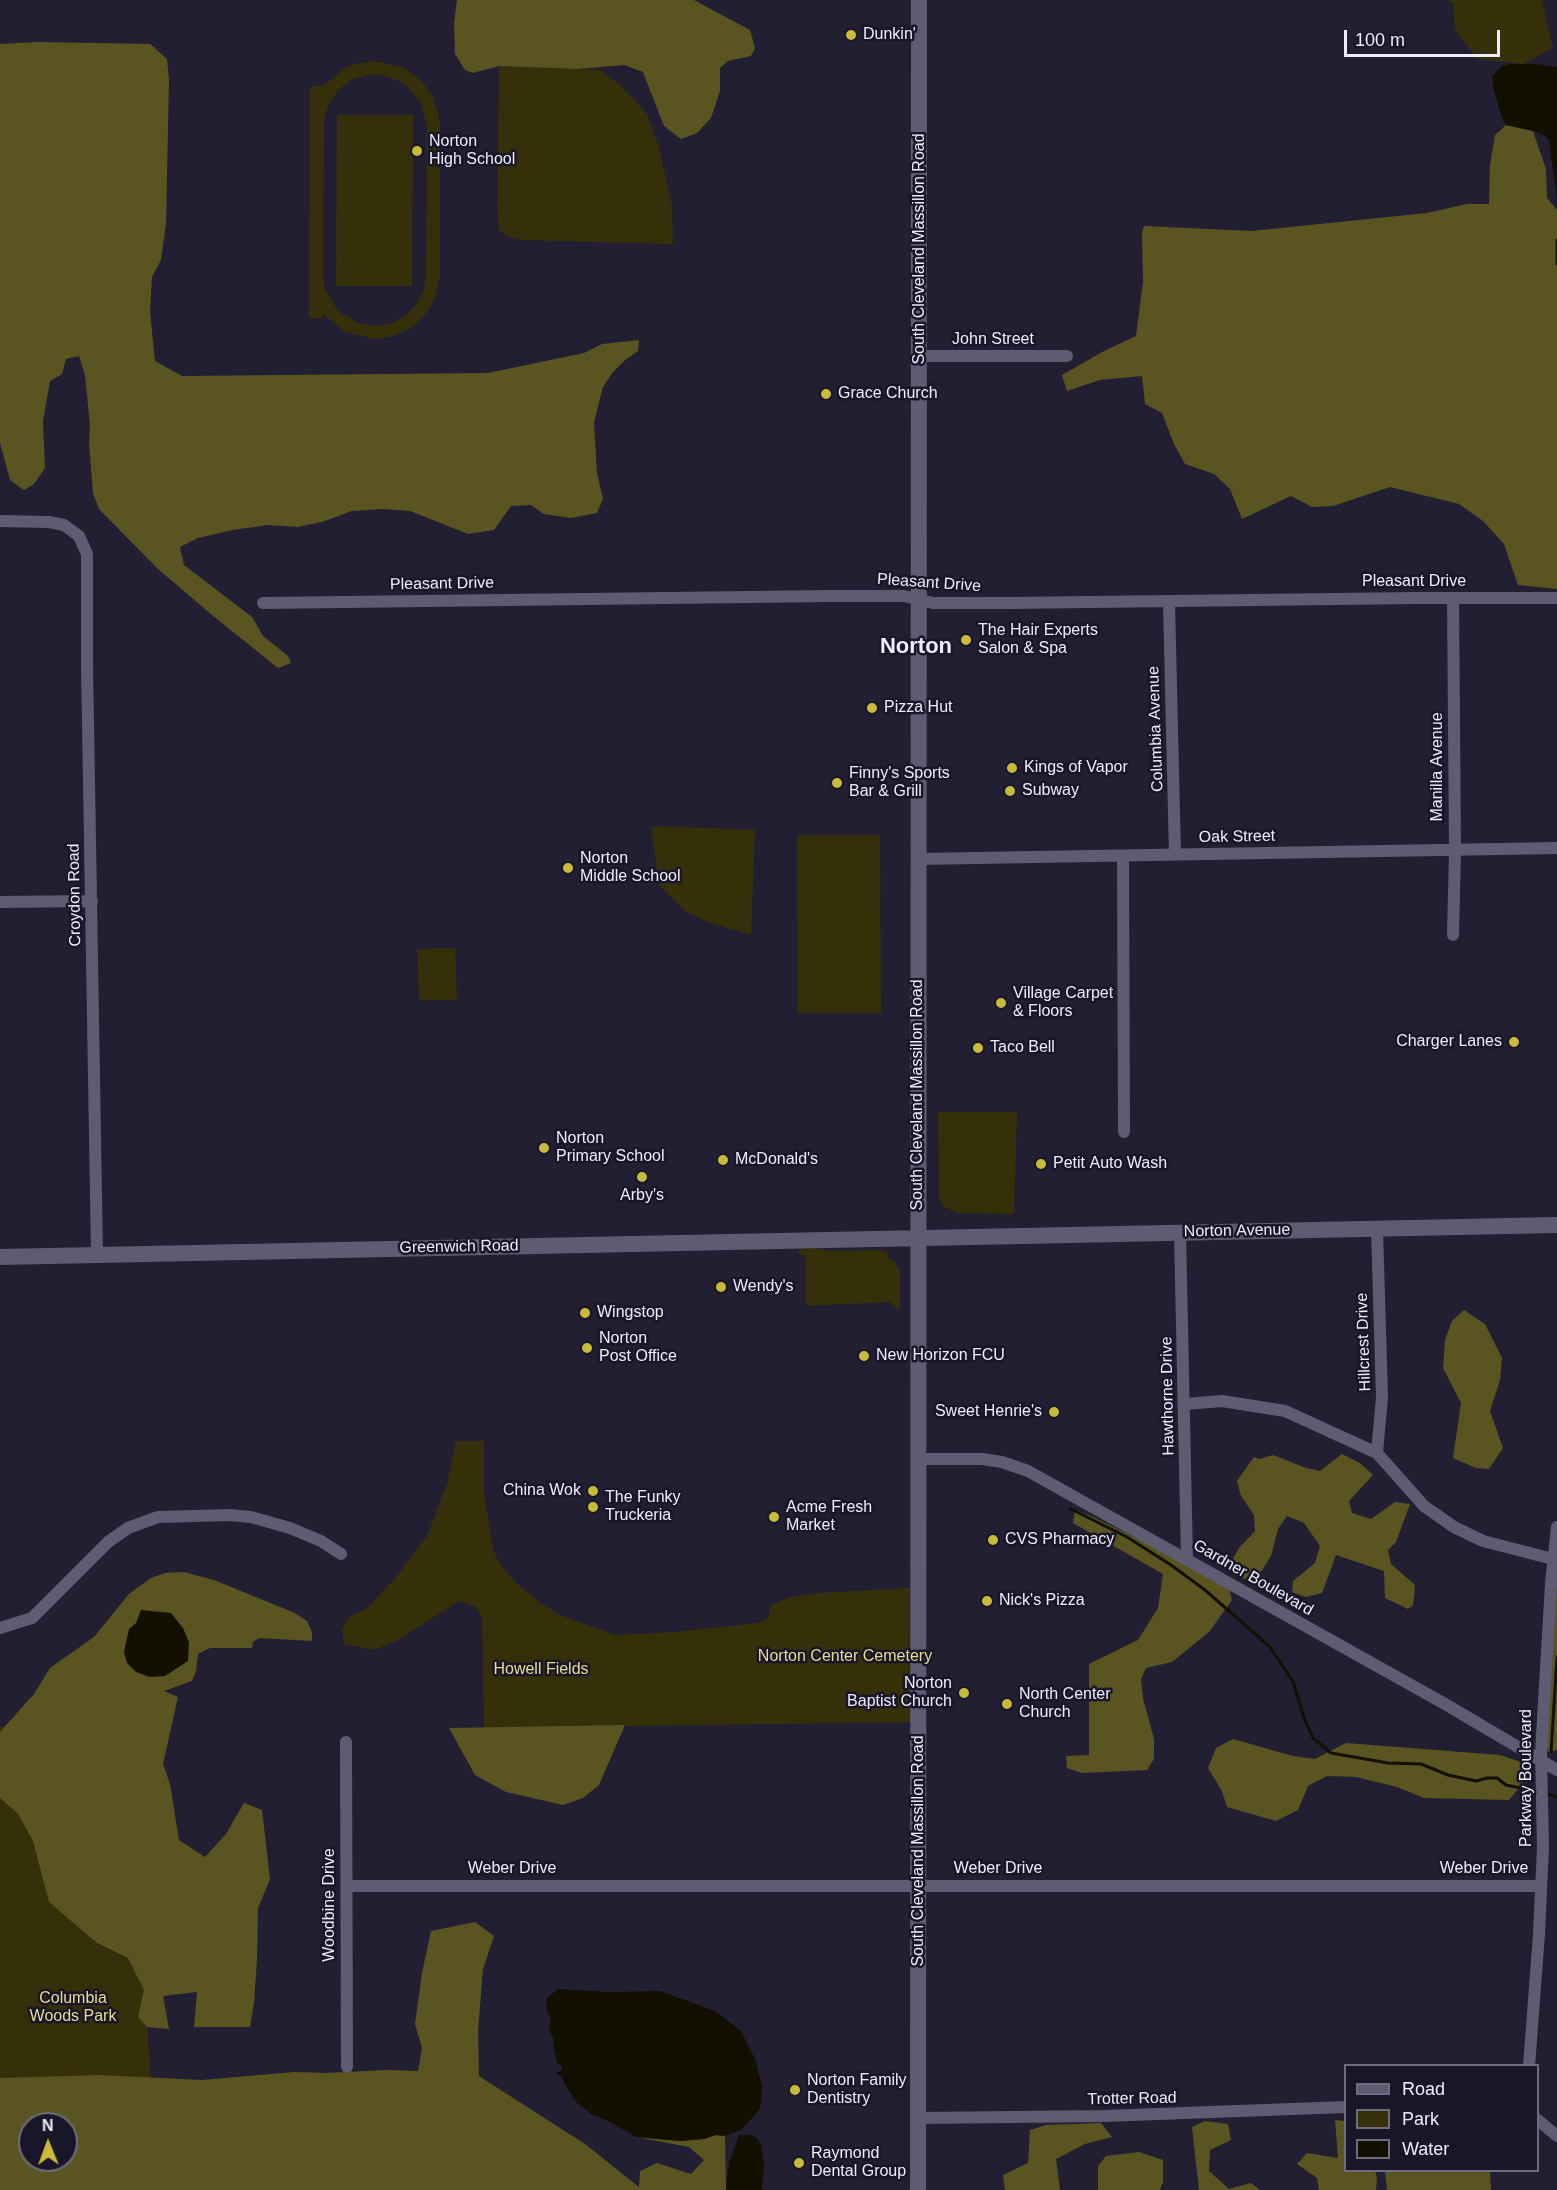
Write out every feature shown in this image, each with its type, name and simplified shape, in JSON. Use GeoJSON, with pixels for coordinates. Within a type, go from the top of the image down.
{"type":"FeatureCollection","features":[{"type":"Feature","properties":{"kind":"main road","name":"South Cleveland Massillon Road"},"geometry":{"type":"LineString","coordinates":[[918,2190],[919,0]]}},
{"type":"Feature","properties":{"kind":"main road","name":"Norton Avenue"},"geometry":{"type":"LineString","coordinates":[[917,1238],[1557,1225]]}},
{"type":"Feature","properties":{"kind":"main road","name":"Greenwich Road"},"geometry":{"type":"LineString","coordinates":[[0,1257],[917,1238]]}},
{"type":"Feature","properties":{"kind":"street","name":"John Street"},"geometry":{"type":"LineString","coordinates":[[920,356],[1067,356]]}},
{"type":"Feature","properties":{"kind":"street","name":"Croydon Road"},"geometry":{"type":"LineString","coordinates":[[0,521],[58,523],[79,536],[88,561],[87,664],[97,1254]]}},
{"type":"Feature","properties":{"kind":"street","name":"Pleasant Drive"},"geometry":{"type":"LineString","coordinates":[[263,603],[839,596],[904,596],[949,603],[1557,598]]}},
{"type":"Feature","properties":{"kind":"street","name":"Manilla Avenue"},"geometry":{"type":"LineString","coordinates":[[1453,598],[1455,851],[1453,935]]}},
{"type":"Feature","properties":{"kind":"street","name":"Columbia Avenue"},"geometry":{"type":"LineString","coordinates":[[1169,602],[1175,855]]}},
{"type":"Feature","properties":{"kind":"street","name":"Oak Street"},"geometry":{"type":"LineString","coordinates":[[918,859],[1557,848]]}},
{"type":"Feature","properties":{"kind":"street"},"geometry":{"type":"LineString","coordinates":[[1123,856],[1124,1132]]}},
{"type":"Feature","properties":{"kind":"street"},"geometry":{"type":"LineString","coordinates":[[0,903],[92,901]]}},
{"type":"Feature","properties":{"kind":"street","name":"Hillcrest Drive"},"geometry":{"type":"LineString","coordinates":[[1377,1229],[1382,1397],[1377,1453]]}},
{"type":"Feature","properties":{"kind":"street","name":"Hawthorne Drive"},"geometry":{"type":"LineString","coordinates":[[1180,1232],[1188,1559]]}},
{"type":"Feature","properties":{"kind":"street"},"geometry":{"type":"LineString","coordinates":[[1185,1404],[1222,1401],[1285,1411],[1377,1453],[1424,1506],[1454,1527],[1483,1541],[1553,1559]]}},
{"type":"Feature","properties":{"kind":"street","name":"Gardner Boulevard"},"geometry":{"type":"LineString","coordinates":[[918,1459],[977,1458],[1019,1467],[1052,1483],[1445,1704],[1557,1770]]}},
{"type":"Feature","properties":{"kind":"street"},"geometry":{"type":"LineString","coordinates":[[0,1628],[32,1618],[108,1542],[128,1528],[158,1517],[229,1515],[251,1517],[290,1528],[321,1541],[340,1554]]}},
{"type":"Feature","properties":{"kind":"street","name":"Parkway Boulevard"},"geometry":{"type":"LineString","coordinates":[[1529,2064],[1543,1848],[1541,1760],[1557,1527]]}},
{"type":"Feature","properties":{"kind":"street","name":"Woodbine Drive"},"geometry":{"type":"LineString","coordinates":[[346,1742],[347,2067]]}},
{"type":"Feature","properties":{"kind":"street","name":"Weber Drive"},"geometry":{"type":"LineString","coordinates":[[347,1886],[1541,1886]]}},
{"type":"Feature","properties":{"kind":"street","name":"Trotter Road"},"geometry":{"type":"LineString","coordinates":[[919,2118],[1104,2116],[1344,2108]]}},
{"type":"Feature","properties":{"kind":"street"},"geometry":{"type":"LineString","coordinates":[[1539,2121],[1557,2136]]}},
{"type":"Feature","properties":{"kind":"green space"},"geometry":{"type":"Polygon","coordinates":[[[1447,0],[1542,0],[1553,48],[1523,64],[1478,59],[1455,30],[1453,3],[1447,0]]]}},
{"type":"Feature","properties":{"kind":"green space"},"geometry":{"type":"Polygon","coordinates":[[[375,61],[404,68],[421,80],[433,97],[440,126],[440,274],[436,295],[427,313],[413,327],[394,336],[374,339],[345,332],[323,314],[323,318],[309,318],[310,86],[323,86],[345,68],[375,61]],[[367,75],[351,80],[338,90],[329,103],[324,118],[323,274],[325,290],[338,311],[358,323],[374,326],[390,324],[405,316],[416,305],[424,290],[426,274],[427,126],[421,103],[405,84],[383,75],[367,75]]]}},
{"type":"Feature","properties":{"kind":"green space"},"geometry":{"type":"Polygon","coordinates":[[[499,66],[600,70],[621,86],[647,114],[659,147],[672,206],[673,244],[521,240],[507,236],[499,230],[497,210],[499,66]]]}},
{"type":"Feature","properties":{"kind":"green space"},"geometry":{"type":"Polygon","coordinates":[[[337,115],[413,115],[412,286],[336,286],[337,115]]]}},
{"type":"Feature","properties":{"kind":"green space"},"geometry":{"type":"Polygon","coordinates":[[[651,826],[755,830],[751,935],[711,923],[686,912],[659,885],[651,826]]]}},
{"type":"Feature","properties":{"kind":"green space"},"geometry":{"type":"Polygon","coordinates":[[[797,835],[880,835],[881,1013],[798,1013],[797,835]]]}},
{"type":"Feature","properties":{"kind":"green space"},"geometry":{"type":"Polygon","coordinates":[[[455,948],[457,1000],[419,1000],[417,949],[455,948]]]}},
{"type":"Feature","properties":{"kind":"green space"},"geometry":{"type":"Polygon","coordinates":[[[938,1112],[1017,1112],[1014,1214],[957,1213],[942,1205],[939,1196],[938,1112]]]}},
{"type":"Feature","properties":{"kind":"green space"},"geometry":{"type":"Polygon","coordinates":[[[800,1249],[886,1252],[900,1271],[900,1308],[895,1308],[890,1302],[806,1306],[806,1259],[803,1255],[798,1254],[800,1249]]]}},
{"type":"Feature","properties":{"kind":"green space"},"geometry":{"type":"Polygon","coordinates":[[[456,1441],[484,1441],[484,1493],[493,1550],[500,1564],[515,1582],[560,1615],[615,1635],[676,1632],[757,1623],[768,1619],[770,1606],[791,1597],[818,1593],[910,1588],[912,1722],[566,1727],[565,1730],[539,1727],[484,1729],[482,1618],[476,1607],[459,1601],[398,1640],[374,1650],[344,1644],[342,1629],[348,1618],[367,1608],[397,1576],[427,1536],[447,1484],[456,1441]]]}},
{"type":"Feature","properties":{"kind":"green space","name":"Columbia Woods Park"},"geometry":{"type":"Polygon","coordinates":[[[0,1727],[19,1727],[142,1955],[151,2079],[0,2083],[0,1727]]]}},
{"type":"Feature","properties":{"kind":"shaded area"},"geometry":{"type":"Polygon","coordinates":[[[457,0],[694,0],[750,30],[755,48],[751,56],[728,61],[720,68],[720,91],[711,118],[697,133],[681,139],[664,126],[643,72],[624,65],[578,69],[499,66],[473,73],[465,70],[455,54],[454,23],[457,0]]]}},
{"type":"Feature","properties":{"kind":"shaded area"},"geometry":{"type":"Polygon","coordinates":[[[38,42],[150,44],[167,59],[169,80],[166,224],[161,260],[152,277],[150,312],[155,361],[182,376],[488,373],[584,353],[602,344],[639,340],[638,351],[613,372],[603,387],[594,422],[597,473],[603,499],[597,513],[571,518],[544,514],[531,505],[511,506],[494,530],[468,534],[410,511],[383,509],[352,511],[322,522],[297,527],[268,525],[233,530],[198,538],[180,547],[184,565],[252,617],[263,636],[288,656],[291,663],[278,668],[158,569],[99,509],[93,493],[85,375],[79,356],[66,359],[62,374],[50,381],[43,421],[45,468],[34,484],[24,490],[10,480],[0,443],[0,44],[38,42]]]}},
{"type":"Feature","properties":{"kind":"shaded area"},"geometry":{"type":"Polygon","coordinates":[[[1506,125],[1533,131],[1546,169],[1547,198],[1557,210],[1557,589],[1518,585],[1504,544],[1483,521],[1459,504],[1390,487],[1333,506],[1312,507],[1291,496],[1242,519],[1230,489],[1214,474],[1185,464],[1174,444],[1162,413],[1145,404],[1142,376],[1100,380],[1067,391],[1062,375],[1136,336],[1143,282],[1142,233],[1144,226],[1251,231],[1427,213],[1467,204],[1489,204],[1490,165],[1495,135],[1506,125]]]}},
{"type":"Feature","properties":{"kind":"shaded area"},"geometry":{"type":"Polygon","coordinates":[[[1464,1310],[1485,1324],[1502,1358],[1500,1380],[1490,1411],[1503,1448],[1489,1469],[1476,1468],[1453,1458],[1461,1403],[1443,1368],[1445,1340],[1452,1321],[1464,1310]]]}},
{"type":"Feature","properties":{"kind":"shaded area"},"geometry":{"type":"Polygon","coordinates":[[[1342,1454],[1360,1463],[1373,1475],[1349,1501],[1352,1513],[1371,1519],[1395,1502],[1410,1504],[1396,1542],[1388,1550],[1391,1564],[1415,1585],[1413,1605],[1408,1609],[1385,1598],[1384,1571],[1336,1555],[1322,1593],[1306,1597],[1292,1592],[1293,1581],[1315,1563],[1320,1546],[1304,1523],[1287,1516],[1278,1529],[1271,1556],[1254,1583],[1240,1577],[1229,1565],[1239,1548],[1255,1531],[1254,1515],[1241,1496],[1237,1481],[1254,1457],[1259,1459],[1273,1455],[1320,1471],[1342,1454]]]}},
{"type":"Feature","properties":{"kind":"shaded area"},"geometry":{"type":"Polygon","coordinates":[[[1075,1510],[1152,1546],[1229,1588],[1232,1600],[1209,1632],[1172,1662],[1146,1668],[1141,1679],[1143,1698],[1154,1739],[1154,1759],[1147,1770],[1082,1773],[1067,1768],[1066,1756],[1089,1755],[1089,1664],[1138,1640],[1158,1608],[1163,1574],[1073,1523],[1075,1510]]]}},
{"type":"Feature","properties":{"kind":"shaded area"},"geometry":{"type":"Polygon","coordinates":[[[1557,1560],[1557,1750],[1548,1752],[1546,1743],[1557,1560]]]}},
{"type":"Feature","properties":{"kind":"shaded area"},"geometry":{"type":"Polygon","coordinates":[[[184,1572],[214,1580],[295,1613],[307,1621],[312,1632],[312,1641],[259,1638],[253,1642],[252,1648],[210,1648],[198,1654],[192,1681],[164,1691],[178,1697],[163,1764],[170,1784],[179,1840],[205,1857],[226,1834],[244,1803],[262,1810],[270,1879],[258,1908],[257,1959],[250,2027],[194,2027],[197,1992],[163,1996],[169,2029],[147,2027],[138,2017],[144,1990],[128,1958],[97,1943],[49,1902],[33,1841],[18,1814],[0,1798],[0,1732],[34,1694],[50,1668],[94,1637],[129,1594],[151,1578],[165,1573],[184,1572]]]}},
{"type":"Feature","properties":{"kind":"shaded area"},"geometry":{"type":"Polygon","coordinates":[[[625,1725],[599,1785],[583,1798],[563,1805],[506,1792],[475,1775],[449,1728],[625,1725]]]}},
{"type":"Feature","properties":{"kind":"shaded area"},"geometry":{"type":"Polygon","coordinates":[[[1233,1739],[1293,1756],[1315,1759],[1346,1743],[1500,1755],[1524,1763],[1524,1782],[1509,1800],[1424,1798],[1397,1787],[1356,1777],[1327,1776],[1308,1786],[1298,1810],[1276,1821],[1227,1807],[1222,1791],[1208,1768],[1216,1748],[1233,1739]]]}},
{"type":"Feature","properties":{"kind":"shaded area"},"geometry":{"type":"Polygon","coordinates":[[[475,1922],[494,1936],[483,1969],[478,2031],[479,2076],[585,2144],[639,2187],[640,2171],[657,2163],[691,2174],[704,2160],[689,2147],[636,2137],[680,2141],[703,2139],[716,2135],[725,2136],[726,2190],[0,2190],[0,2078],[100,2075],[202,2080],[294,2072],[418,2071],[422,2048],[415,2024],[431,1931],[475,1922]]]}},
{"type":"Feature","properties":{"kind":"shaded area"},"geometry":{"type":"Polygon","coordinates":[[[1335,2120],[1344,2121],[1344,2172],[1375,2172],[1376,2190],[1319,2190],[1317,2178],[1297,2164],[1307,2153],[1338,2158],[1335,2120]]]}},
{"type":"Feature","properties":{"kind":"shaded area"},"geometry":{"type":"Polygon","coordinates":[[[1205,2121],[1228,2124],[1231,2140],[1210,2150],[1209,2171],[1229,2189],[1251,2183],[1260,2190],[1199,2190],[1192,2127],[1205,2121]]]}},
{"type":"Feature","properties":{"kind":"shaded area"},"geometry":{"type":"Polygon","coordinates":[[[1101,2123],[1112,2137],[1085,2144],[1056,2159],[1060,2190],[1005,2190],[1003,2175],[1028,2163],[1030,2130],[1046,2125],[1101,2123]]]}},
{"type":"Feature","properties":{"kind":"shaded area"},"geometry":{"type":"Polygon","coordinates":[[[1139,2152],[1163,2160],[1163,2182],[1160,2190],[1098,2190],[1098,2166],[1106,2156],[1139,2152]]]}},
{"type":"Feature","properties":{"kind":"shaded area"},"geometry":{"type":"Polygon","coordinates":[[[1385,2172],[1490,2172],[1491,2190],[1387,2190],[1385,2172]]]}},
{"type":"Feature","properties":{"kind":"water"},"geometry":{"type":"Polygon","coordinates":[[[1511,64],[1557,67],[1557,200],[1549,140],[1544,135],[1533,131],[1506,125],[1501,115],[1492,76],[1502,66],[1511,64]]]}},
{"type":"Feature","properties":{"kind":"water"},"geometry":{"type":"Polygon","coordinates":[[[141,1610],[171,1613],[183,1628],[189,1642],[188,1661],[165,1676],[150,1677],[136,1672],[127,1663],[124,1652],[129,1629],[136,1623],[141,1610]]]}},
{"type":"Feature","properties":{"kind":"water"},"geometry":{"type":"Polygon","coordinates":[[[558,1989],[609,1992],[660,1991],[715,2011],[741,2031],[756,2061],[762,2087],[760,2109],[741,2130],[725,2136],[716,2135],[704,2139],[680,2141],[636,2137],[591,2114],[576,2102],[562,2077],[556,2073],[561,2071],[562,2067],[557,2062],[554,2040],[549,2030],[551,2017],[547,2012],[546,1999],[558,1989]]]}},
{"type":"Feature","properties":{"kind":"water"},"geometry":{"type":"Polygon","coordinates":[[[739,2135],[750,2135],[757,2138],[761,2144],[764,2164],[762,2190],[726,2190],[729,2162],[739,2135]]]}},
{"type":"Feature","properties":{"kind":"waterway"},"geometry":{"type":"LineString","coordinates":[[1557,240],[1557,264]]}},
{"type":"Feature","properties":{"kind":"waterway"},"geometry":{"type":"LineString","coordinates":[[1071,1509],[1127,1537],[1171,1565],[1205,1590],[1269,1646],[1293,1681],[1304,1718],[1313,1738],[1331,1753],[1388,1763],[1421,1764],[1448,1775],[1476,1781],[1497,1778],[1506,1785],[1536,1791]]}},
{"type":"Feature","properties":{"kind":"waterway"},"geometry":{"type":"LineString","coordinates":[[1551,1752],[1557,1657]]}},
{"type":"Feature","properties":{"kind":"waterway"},"geometry":{"type":"LineString","coordinates":[[1548,1794],[1557,1797]]}},
{"type":"Feature","properties":{"kind":"place","name":"Dunkin'"},"geometry":{"type":"Point","coordinates":[851,35]}},
{"type":"Feature","properties":{"kind":"place","name":"Norton High School"},"geometry":{"type":"Point","coordinates":[417,151]}},
{"type":"Feature","properties":{"kind":"place","name":"Grace Church"},"geometry":{"type":"Point","coordinates":[826,394]}},
{"type":"Feature","properties":{"kind":"place","name":"The Hair Experts Salon & Spa"},"geometry":{"type":"Point","coordinates":[966,640]}},
{"type":"Feature","properties":{"kind":"place","name":"Pizza Hut"},"geometry":{"type":"Point","coordinates":[872,708]}},
{"type":"Feature","properties":{"kind":"place","name":"Kings of Vapor"},"geometry":{"type":"Point","coordinates":[1012,768]}},
{"type":"Feature","properties":{"kind":"place","name":"Finny's Sports Bar & Grill"},"geometry":{"type":"Point","coordinates":[837,783]}},
{"type":"Feature","properties":{"kind":"place","name":"Subway"},"geometry":{"type":"Point","coordinates":[1010,791]}},
{"type":"Feature","properties":{"kind":"place","name":"Norton Middle School"},"geometry":{"type":"Point","coordinates":[568,868]}},
{"type":"Feature","properties":{"kind":"place","name":"Village Carpet & Floors"},"geometry":{"type":"Point","coordinates":[1001,1003]}},
{"type":"Feature","properties":{"kind":"place","name":"Charger Lanes"},"geometry":{"type":"Point","coordinates":[1514,1042]}},
{"type":"Feature","properties":{"kind":"place","name":"Taco Bell"},"geometry":{"type":"Point","coordinates":[978,1048]}},
{"type":"Feature","properties":{"kind":"place","name":"Norton Primary School"},"geometry":{"type":"Point","coordinates":[544,1148]}},
{"type":"Feature","properties":{"kind":"place","name":"McDonald's"},"geometry":{"type":"Point","coordinates":[723,1160]}},
{"type":"Feature","properties":{"kind":"place","name":"Petit Auto Wash"},"geometry":{"type":"Point","coordinates":[1041,1164]}},
{"type":"Feature","properties":{"kind":"place","name":"Arby's"},"geometry":{"type":"Point","coordinates":[642,1177]}},
{"type":"Feature","properties":{"kind":"place","name":"Wendy's"},"geometry":{"type":"Point","coordinates":[721,1287]}},
{"type":"Feature","properties":{"kind":"place","name":"Wingstop"},"geometry":{"type":"Point","coordinates":[585,1313]}},
{"type":"Feature","properties":{"kind":"place","name":"Norton Post Office"},"geometry":{"type":"Point","coordinates":[587,1348]}},
{"type":"Feature","properties":{"kind":"place","name":"New Horizon FCU"},"geometry":{"type":"Point","coordinates":[864,1356]}},
{"type":"Feature","properties":{"kind":"place","name":"Sweet Henrie's"},"geometry":{"type":"Point","coordinates":[1054,1412]}},
{"type":"Feature","properties":{"kind":"place","name":"China Wok"},"geometry":{"type":"Point","coordinates":[593,1491]}},
{"type":"Feature","properties":{"kind":"place","name":"The Funky Truckeria"},"geometry":{"type":"Point","coordinates":[593,1507]}},
{"type":"Feature","properties":{"kind":"place","name":"Acme Fresh Market"},"geometry":{"type":"Point","coordinates":[774,1517]}},
{"type":"Feature","properties":{"kind":"place","name":"CVS Pharmacy"},"geometry":{"type":"Point","coordinates":[993,1540]}},
{"type":"Feature","properties":{"kind":"place","name":"Nick's Pizza"},"geometry":{"type":"Point","coordinates":[987,1601]}},
{"type":"Feature","properties":{"kind":"place","name":"Norton Baptist Church"},"geometry":{"type":"Point","coordinates":[964,1693]}},
{"type":"Feature","properties":{"kind":"place","name":"North Center Church"},"geometry":{"type":"Point","coordinates":[1007,1704]}},
{"type":"Feature","properties":{"kind":"place","name":"Norton Family Dentistry"},"geometry":{"type":"Point","coordinates":[795,2090]}},
{"type":"Feature","properties":{"kind":"place","name":"Raymond Dental Group"},"geometry":{"type":"Point","coordinates":[799,2163]}},
{"type":"Feature","properties":{"kind":"district","name":"Norton"},"geometry":{"type":"Point","coordinates":[916,647]}},
{"type":"Feature","properties":{"kind":"park label","name":"Norton Center Cemetery"},"geometry":{"type":"Point","coordinates":[845,1657]}},
{"type":"Feature","properties":{"kind":"park label","name":"Howell Fields"},"geometry":{"type":"Point","coordinates":[541,1670]}}]}
